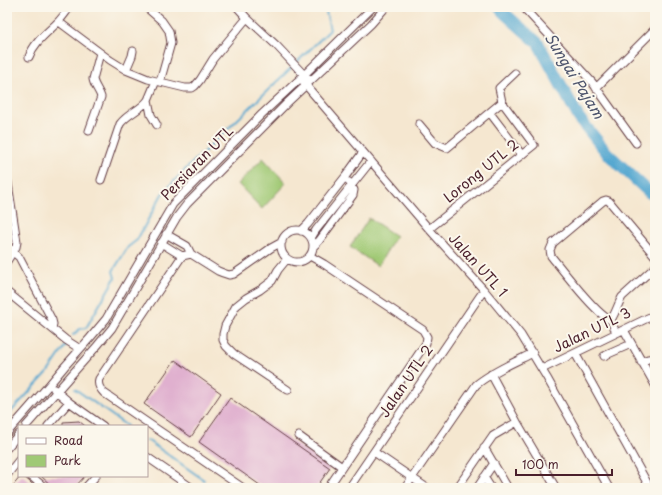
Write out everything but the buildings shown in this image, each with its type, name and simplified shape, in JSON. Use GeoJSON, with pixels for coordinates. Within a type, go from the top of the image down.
{"type":"FeatureCollection","features":[{"type":"Feature","properties":{"kind":"street"},"geometry":{"type":"LineString","coordinates":[[29,57],[35,44],[59,22],[70,7]]}},
{"type":"Feature","properties":{"kind":"street"},"geometry":{"type":"LineString","coordinates":[[100,180],[120,124],[148,100],[158,82],[171,43],[169,31],[162,21],[146,7]]}},
{"type":"Feature","properties":{"kind":"street","name":"Jalan UTL 1"},"geometry":{"type":"LineString","coordinates":[[238,7],[247,18],[290,59],[363,152],[484,290],[521,335],[542,369],[609,488]]}},
{"type":"Feature","properties":{"kind":"street","name":"Persiaran UTL"},"geometry":{"type":"LineString","coordinates":[[7,433],[106,319],[173,204],[301,74],[373,7]]}},
{"type":"Feature","properties":{"kind":"street","name":"Persiaran UTL"},"geometry":{"type":"LineString","coordinates":[[27,425],[112,328],[166,234],[187,204],[308,83],[371,24],[386,7]]}},
{"type":"Feature","properties":{"kind":"street"},"geometry":{"type":"LineString","coordinates":[[523,7],[596,88],[636,143]]}},
{"type":"Feature","properties":{"kind":"street"},"geometry":{"type":"LineString","coordinates":[[59,22],[100,53],[126,70],[158,82],[185,88],[192,88],[195,86],[212,59],[247,18]]}},
{"type":"Feature","properties":{"kind":"street"},"geometry":{"type":"LineString","coordinates":[[596,88],[655,30]]}},
{"type":"Feature","properties":{"kind":"street"},"geometry":{"type":"LineString","coordinates":[[126,70],[134,50]]}},
{"type":"Feature","properties":{"kind":"street"},"geometry":{"type":"LineString","coordinates":[[89,131],[101,97],[93,79],[100,53]]}},
{"type":"Feature","properties":{"kind":"street"},"geometry":{"type":"LineString","coordinates":[[419,124],[434,143],[447,148],[502,102],[499,88],[515,73]]}},
{"type":"Feature","properties":{"kind":"street"},"geometry":{"type":"LineString","coordinates":[[148,100],[157,125]]}},
{"type":"Feature","properties":{"kind":"street","name":"Lorong UTL 2"},"geometry":{"type":"LineString","coordinates":[[429,229],[534,145],[502,102]]}},
{"type":"Feature","properties":{"kind":"street"},"geometry":{"type":"LineString","coordinates":[[490,113],[522,155]]}},
{"type":"Feature","properties":{"kind":"street"},"geometry":{"type":"LineString","coordinates":[[301,231],[345,177],[363,152]]}},
{"type":"Feature","properties":{"kind":"street"},"geometry":{"type":"LineString","coordinates":[[311,238],[371,161]]}},
{"type":"Feature","properties":{"kind":"street"},"geometry":{"type":"LineString","coordinates":[[7,177],[17,242],[16,247],[7,261]]}},
{"type":"Feature","properties":{"kind":"street"},"geometry":{"type":"LineString","coordinates":[[282,242],[282,251],[287,259],[301,262],[310,256],[313,247],[353,195],[354,190],[352,184],[345,177]]}},
{"type":"Feature","properties":{"kind":"street"},"geometry":{"type":"LineString","coordinates":[[616,334],[611,320],[604,317],[590,303],[551,256],[550,250],[553,242],[606,200],[609,201],[655,256]]}},
{"type":"Feature","properties":{"kind":"street"},"geometry":{"type":"LineString","coordinates":[[166,234],[187,246],[191,254],[223,274],[229,275],[234,274],[282,242],[291,232],[301,231],[305,233],[311,238],[313,247]]}},
{"type":"Feature","properties":{"kind":"street"},"geometry":{"type":"LineString","coordinates":[[161,243],[182,256]]}},
{"type":"Feature","properties":{"kind":"street"},"geometry":{"type":"LineString","coordinates":[[7,247],[19,257],[52,320],[52,328]]}},
{"type":"Feature","properties":{"kind":"street"},"geometry":{"type":"LineString","coordinates":[[191,254],[182,256],[99,379],[98,385],[104,393],[243,488]]}},
{"type":"Feature","properties":{"kind":"street"},"geometry":{"type":"LineString","coordinates":[[310,256],[423,330],[427,337],[426,344],[328,488]]}},
{"type":"Feature","properties":{"kind":"street"},"geometry":{"type":"LineString","coordinates":[[287,259],[278,270],[272,281],[236,306],[222,334],[226,346],[234,354],[288,390]]}},
{"type":"Feature","properties":{"kind":"street"},"geometry":{"type":"LineString","coordinates":[[611,320],[622,297],[655,267]]}},
{"type":"Feature","properties":{"kind":"street","name":"Jalan UTL 2"},"geometry":{"type":"LineString","coordinates":[[349,488],[484,290]]}},
{"type":"Feature","properties":{"kind":"street"},"geometry":{"type":"LineString","coordinates":[[7,292],[80,349]]}},
{"type":"Feature","properties":{"kind":"street","name":"Jalan UTL 3"},"geometry":{"type":"LineString","coordinates":[[542,369],[654,315]]}},
{"type":"Feature","properties":{"kind":"street"},"geometry":{"type":"LineString","coordinates":[[624,330],[655,385]]}},
{"type":"Feature","properties":{"kind":"street"},"geometry":{"type":"LineString","coordinates":[[604,356],[631,344]]}},
{"type":"Feature","properties":{"kind":"street"},"geometry":{"type":"LineString","coordinates":[[405,488],[476,385],[481,380],[532,353]]}},
{"type":"Feature","properties":{"kind":"street"},"geometry":{"type":"LineString","coordinates":[[575,353],[650,488]]}},
{"type":"Feature","properties":{"kind":"street"},"geometry":{"type":"LineString","coordinates":[[642,362],[655,358]]}},
{"type":"Feature","properties":{"kind":"street"},"geometry":{"type":"LineString","coordinates":[[492,374],[517,422],[556,488]]}},
{"type":"Feature","properties":{"kind":"street"},"geometry":{"type":"LineString","coordinates":[[50,385],[68,402],[102,425]]}},
{"type":"Feature","properties":{"kind":"street"},"geometry":{"type":"LineString","coordinates":[[49,425],[68,402]]}},
{"type":"Feature","properties":{"kind":"street"},"geometry":{"type":"LineString","coordinates":[[457,488],[493,436],[517,422]]}},
{"type":"Feature","properties":{"kind":"street"},"geometry":{"type":"LineString","coordinates":[[7,448],[18,435]]}},
{"type":"Feature","properties":{"kind":"street"},"geometry":{"type":"LineString","coordinates":[[299,436],[342,467]]}},
{"type":"Feature","properties":{"kind":"street"},"geometry":{"type":"LineString","coordinates":[[484,448],[508,488]]}},
{"type":"Feature","properties":{"kind":"street"},"geometry":{"type":"LineString","coordinates":[[374,452],[427,488]]}},
{"type":"Feature","properties":{"kind":"street"},"geometry":{"type":"LineString","coordinates":[[148,458],[192,488]]}},
{"type":"Feature","properties":{"kind":"street"},"geometry":{"type":"LineString","coordinates":[[477,488],[494,463]]}},
{"type":"Feature","properties":{"kind":"street"},"geometry":{"type":"LineString","coordinates":[[7,475],[18,464]]}},
{"type":"Feature","properties":{"kind":"street"},"geometry":{"type":"LineString","coordinates":[[32,477],[45,488]]}},
{"type":"Feature","properties":{"kind":"street"},"geometry":{"type":"LineString","coordinates":[[85,488],[95,477]]}},
{"type":"Feature","properties":{"kind":"street"},"geometry":{"type":"LineString","coordinates":[[484,477],[491,488]]}},
{"type":"Feature","properties":{"kind":"green space"},"geometry":{"type":"Polygon","coordinates":[[[263,158],[286,183],[262,209],[238,184],[263,158]]]}},
{"type":"Feature","properties":{"kind":"green space"},"geometry":{"type":"Polygon","coordinates":[[[369,218],[396,236],[378,266],[350,247],[369,218]]]}},
{"type":"Feature","properties":{"kind":"waterway"},"geometry":{"type":"LineString","coordinates":[[296,63],[330,30],[325,7]]}},
{"type":"Feature","properties":{"kind":"waterway","name":"Sungai Pajam"},"geometry":{"type":"LineString","coordinates":[[499,7],[538,43],[579,118],[607,153],[650,193],[655,195]]}},
{"type":"Feature","properties":{"kind":"waterway"},"geometry":{"type":"LineString","coordinates":[[73,335],[80,329],[86,328],[115,278],[113,271],[128,247],[137,240],[162,194],[293,66]]}},
{"type":"Feature","properties":{"kind":"waterway"},"geometry":{"type":"LineString","coordinates":[[7,416],[48,372],[67,344]]}},
{"type":"Feature","properties":{"kind":"waterway"},"geometry":{"type":"LineString","coordinates":[[75,389],[126,425]]}},
{"type":"Feature","properties":{"kind":"waterway"},"geometry":{"type":"LineString","coordinates":[[148,441],[204,480]]}}]}
